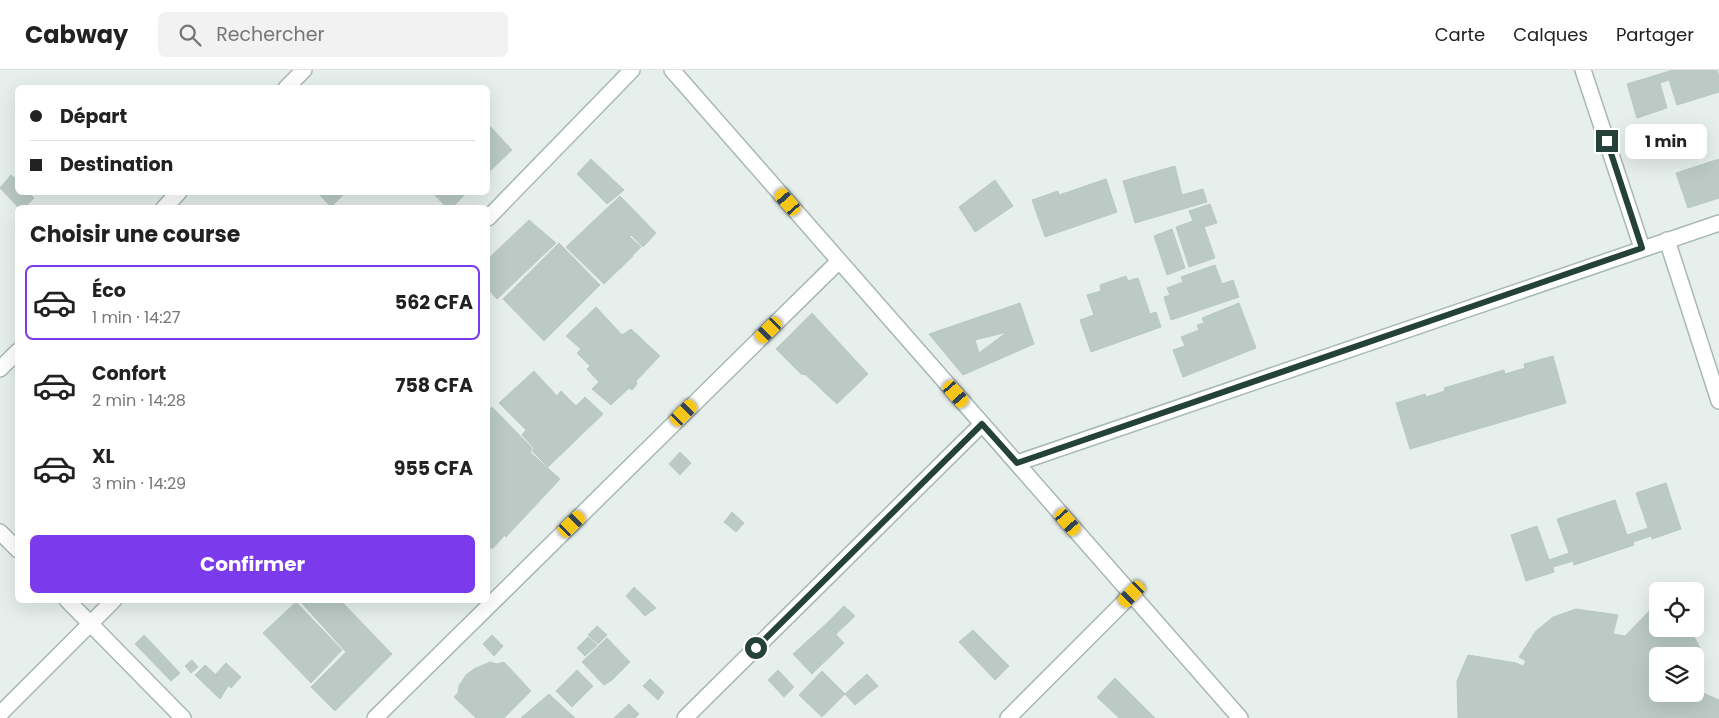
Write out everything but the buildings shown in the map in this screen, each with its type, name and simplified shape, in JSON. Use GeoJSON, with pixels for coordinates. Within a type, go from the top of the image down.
{"type":"FeatureCollection","features":[{"type":"Feature","properties":{"kind":"street"},"geometry":{"type":"LineString","coordinates":[[289,85],[304,70]]}},
{"type":"Feature","properties":{"kind":"street"},"geometry":{"type":"LineString","coordinates":[[490,216],[632,70]]}},
{"type":"Feature","properties":{"kind":"street"},"geometry":{"type":"LineString","coordinates":[[672,70],[1240,718]]}},
{"type":"Feature","properties":{"kind":"street"},"geometry":{"type":"LineString","coordinates":[[1584,70],[1642,248]]}},
{"type":"Feature","properties":{"kind":"street"},"geometry":{"type":"LineString","coordinates":[[167,205],[176,195]]}},
{"type":"Feature","properties":{"kind":"street"},"geometry":{"type":"LineString","coordinates":[[1017,463],[1719,223]]}},
{"type":"Feature","properties":{"kind":"street"},"geometry":{"type":"LineString","coordinates":[[1667,240],[1719,401]]}},
{"type":"Feature","properties":{"kind":"street"},"geometry":{"type":"LineString","coordinates":[[375,718],[839,260]]}},
{"type":"Feature","properties":{"kind":"street"},"geometry":{"type":"LineString","coordinates":[[0,368],[15,354]]}},
{"type":"Feature","properties":{"kind":"street"},"geometry":{"type":"LineString","coordinates":[[685,718],[982,424]]}},
{"type":"Feature","properties":{"kind":"street"},"geometry":{"type":"LineString","coordinates":[[0,532],[15,547]]}},
{"type":"Feature","properties":{"kind":"street"},"geometry":{"type":"LineString","coordinates":[[1008,718],[1132,594]]}},
{"type":"Feature","properties":{"kind":"street"},"geometry":{"type":"LineString","coordinates":[[70,603],[183,718]]}},
{"type":"Feature","properties":{"kind":"street"},"geometry":{"type":"LineString","coordinates":[[0,714],[111,603]]}},
{"type":"Feature","properties":{"kind":"route"},"geometry":{"type":"LineString","coordinates":[[756,648],[982,424],[1017,463],[1642,248],[1607,141]]}}]}
